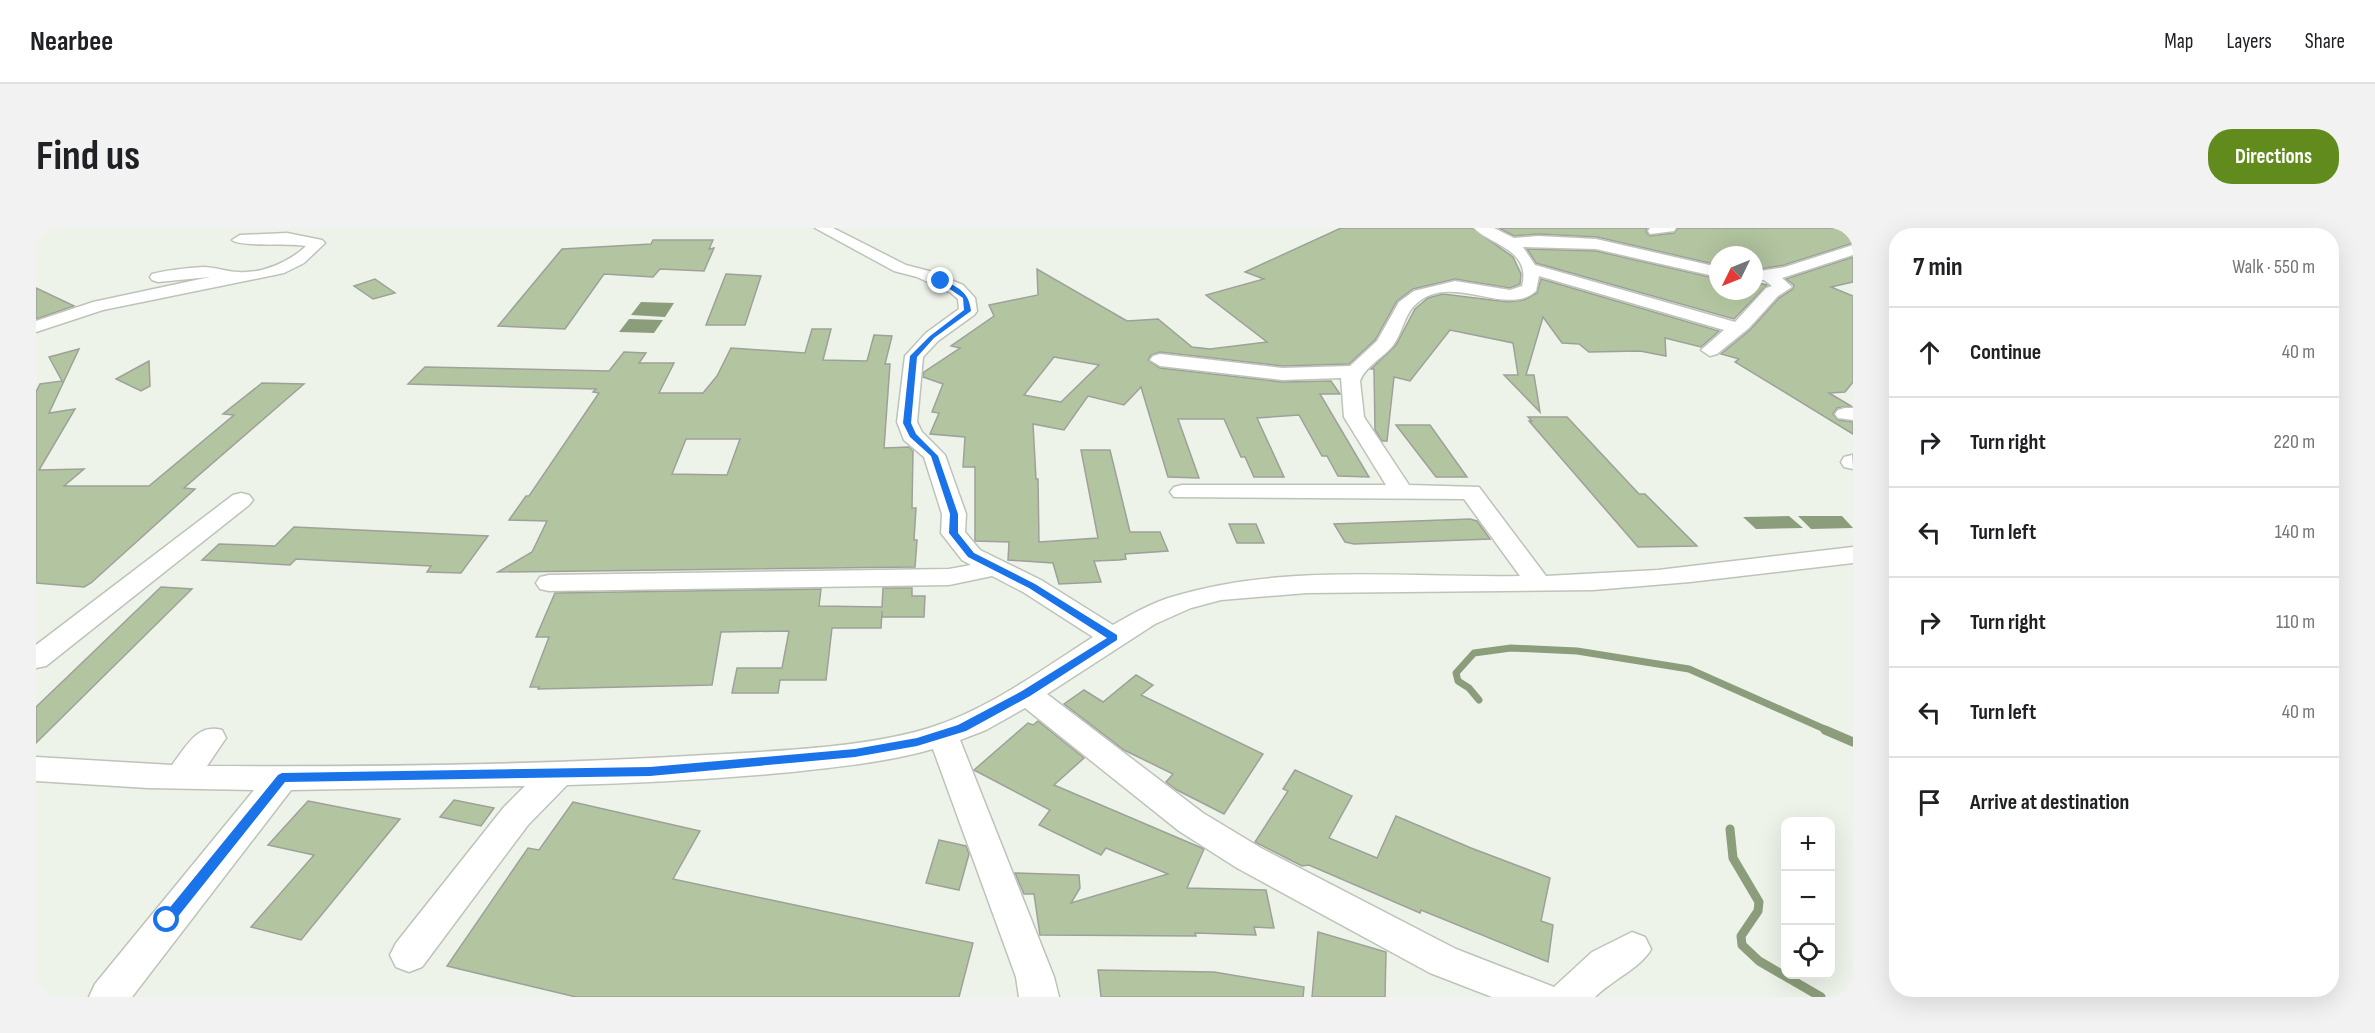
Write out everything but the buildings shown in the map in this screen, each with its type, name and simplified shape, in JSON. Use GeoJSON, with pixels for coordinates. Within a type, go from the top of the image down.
{"type":"FeatureCollection","features":[{"type":"Feature","properties":{"kind":"street"},"geometry":{"type":"LineString","coordinates":[[822,228],[900,268],[941,281],[957,289],[966,298],[968,311],[932,337],[914,356],[907,423],[912,435],[934,456],[954,514],[953,533],[971,555],[1032,586],[1114,638]]}},
{"type":"Feature","properties":{"kind":"street"},"geometry":{"type":"LineString","coordinates":[[1160,360],[1282,374],[1354,372],[1372,360],[1387,342],[1407,302],[1417,296],[1458,286],[1518,294],[1529,289],[1532,284],[1530,268],[1512,243],[1481,228]]}},
{"type":"Feature","properties":{"kind":"street"},"geometry":{"type":"LineString","coordinates":[[36,327],[99,306],[280,270],[302,260],[317,243],[287,238],[240,240]]}},
{"type":"Feature","properties":{"kind":"street"},"geometry":{"type":"LineString","coordinates":[[1512,243],[1538,241],[1596,244],[1709,270]]}},
{"type":"Feature","properties":{"kind":"street"},"geometry":{"type":"LineString","coordinates":[[1763,276],[1787,272],[1853,250]]}},
{"type":"Feature","properties":{"kind":"street"},"geometry":{"type":"LineString","coordinates":[[1530,268],[1738,328]]}},
{"type":"Feature","properties":{"kind":"street"},"geometry":{"type":"LineString","coordinates":[[158,277],[217,273],[228,274],[231,278]]}},
{"type":"Feature","properties":{"kind":"street"},"geometry":{"type":"LineString","coordinates":[[1710,350],[1738,328],[1772,292],[1784,287],[1763,277]]}},
{"type":"Feature","properties":{"kind":"street"},"geometry":{"type":"LineString","coordinates":[[1354,372],[1350,381],[1356,405],[1354,417],[1402,492]]}},
{"type":"Feature","properties":{"kind":"street"},"geometry":{"type":"LineString","coordinates":[[1182,492],[1470,492],[1538,583]]}},
{"type":"Feature","properties":{"kind":"street"},"geometry":{"type":"LineString","coordinates":[[36,659],[241,500]]}},
{"type":"Feature","properties":{"kind":"street"},"geometry":{"type":"LineString","coordinates":[[36,769],[101,775],[282,778],[558,774],[650,772],[855,753],[943,735],[1026,693],[1114,638],[1175,604],[1220,592],[1286,585],[1595,582],[1853,555]]}},
{"type":"Feature","properties":{"kind":"street"},"geometry":{"type":"LineString","coordinates":[[549,583],[950,578],[993,568]]}},
{"type":"Feature","properties":{"kind":"street"},"geometry":{"type":"LineString","coordinates":[[1026,693],[1191,822],[1249,858],[1443,961],[1539,997]]}},
{"type":"Feature","properties":{"kind":"street"},"geometry":{"type":"LineString","coordinates":[[943,735],[1035,977],[1039,997]]}},
{"type":"Feature","properties":{"kind":"street"},"geometry":{"type":"LineString","coordinates":[[180,777],[211,738]]}},
{"type":"Feature","properties":{"kind":"street"},"geometry":{"type":"LineString","coordinates":[[409,955],[516,816],[558,774]]}},
{"type":"Feature","properties":{"kind":"street"},"geometry":{"type":"LineString","coordinates":[[109,997],[282,778]]}},
{"type":"Feature","properties":{"kind":"street"},"geometry":{"type":"LineString","coordinates":[[1569,997],[1615,956],[1632,949]]}},
{"type":"Feature","properties":{"kind":"shaded area"},"geometry":{"type":"Polygon","coordinates":[[[641,302],[674,303],[665,317],[631,315],[641,302]]]}},
{"type":"Feature","properties":{"kind":"shaded area"},"geometry":{"type":"Polygon","coordinates":[[[629,319],[663,320],[654,333],[619,332],[629,319]]]}},
{"type":"Feature","properties":{"kind":"shaded area"},"geometry":{"type":"Polygon","coordinates":[[[1789,516],[1803,528],[1756,529],[1743,517],[1789,516]]]}},
{"type":"Feature","properties":{"kind":"shaded area"},"geometry":{"type":"Polygon","coordinates":[[[1798,516],[1842,516],[1853,528],[1811,529],[1798,516]]]}},
{"type":"Feature","properties":{"kind":"waterway"},"geometry":{"type":"LineString","coordinates":[[1479,700],[1469,688],[1458,681],[1456,673],[1474,653],[1511,648],[1577,651],[1689,669],[1829,731]]}},
{"type":"Feature","properties":{"kind":"waterway"},"geometry":{"type":"LineString","coordinates":[[1825,730],[1853,742]]}},
{"type":"Feature","properties":{"kind":"waterway"},"geometry":{"type":"LineString","coordinates":[[1730,829],[1733,858],[1759,902],[1758,911],[1741,936],[1742,945],[1759,961],[1821,997]]}},
{"type":"Feature","properties":{"kind":"route"},"geometry":{"type":"LineString","coordinates":[[167,920],[282,778],[650,772],[855,753],[917,742],[962,728],[1026,693],[1114,638],[1032,586],[971,555],[953,533],[954,514],[943,476],[934,456],[912,435],[907,423],[914,356],[921,346],[968,311],[966,298],[957,289],[941,281]]}}]}
